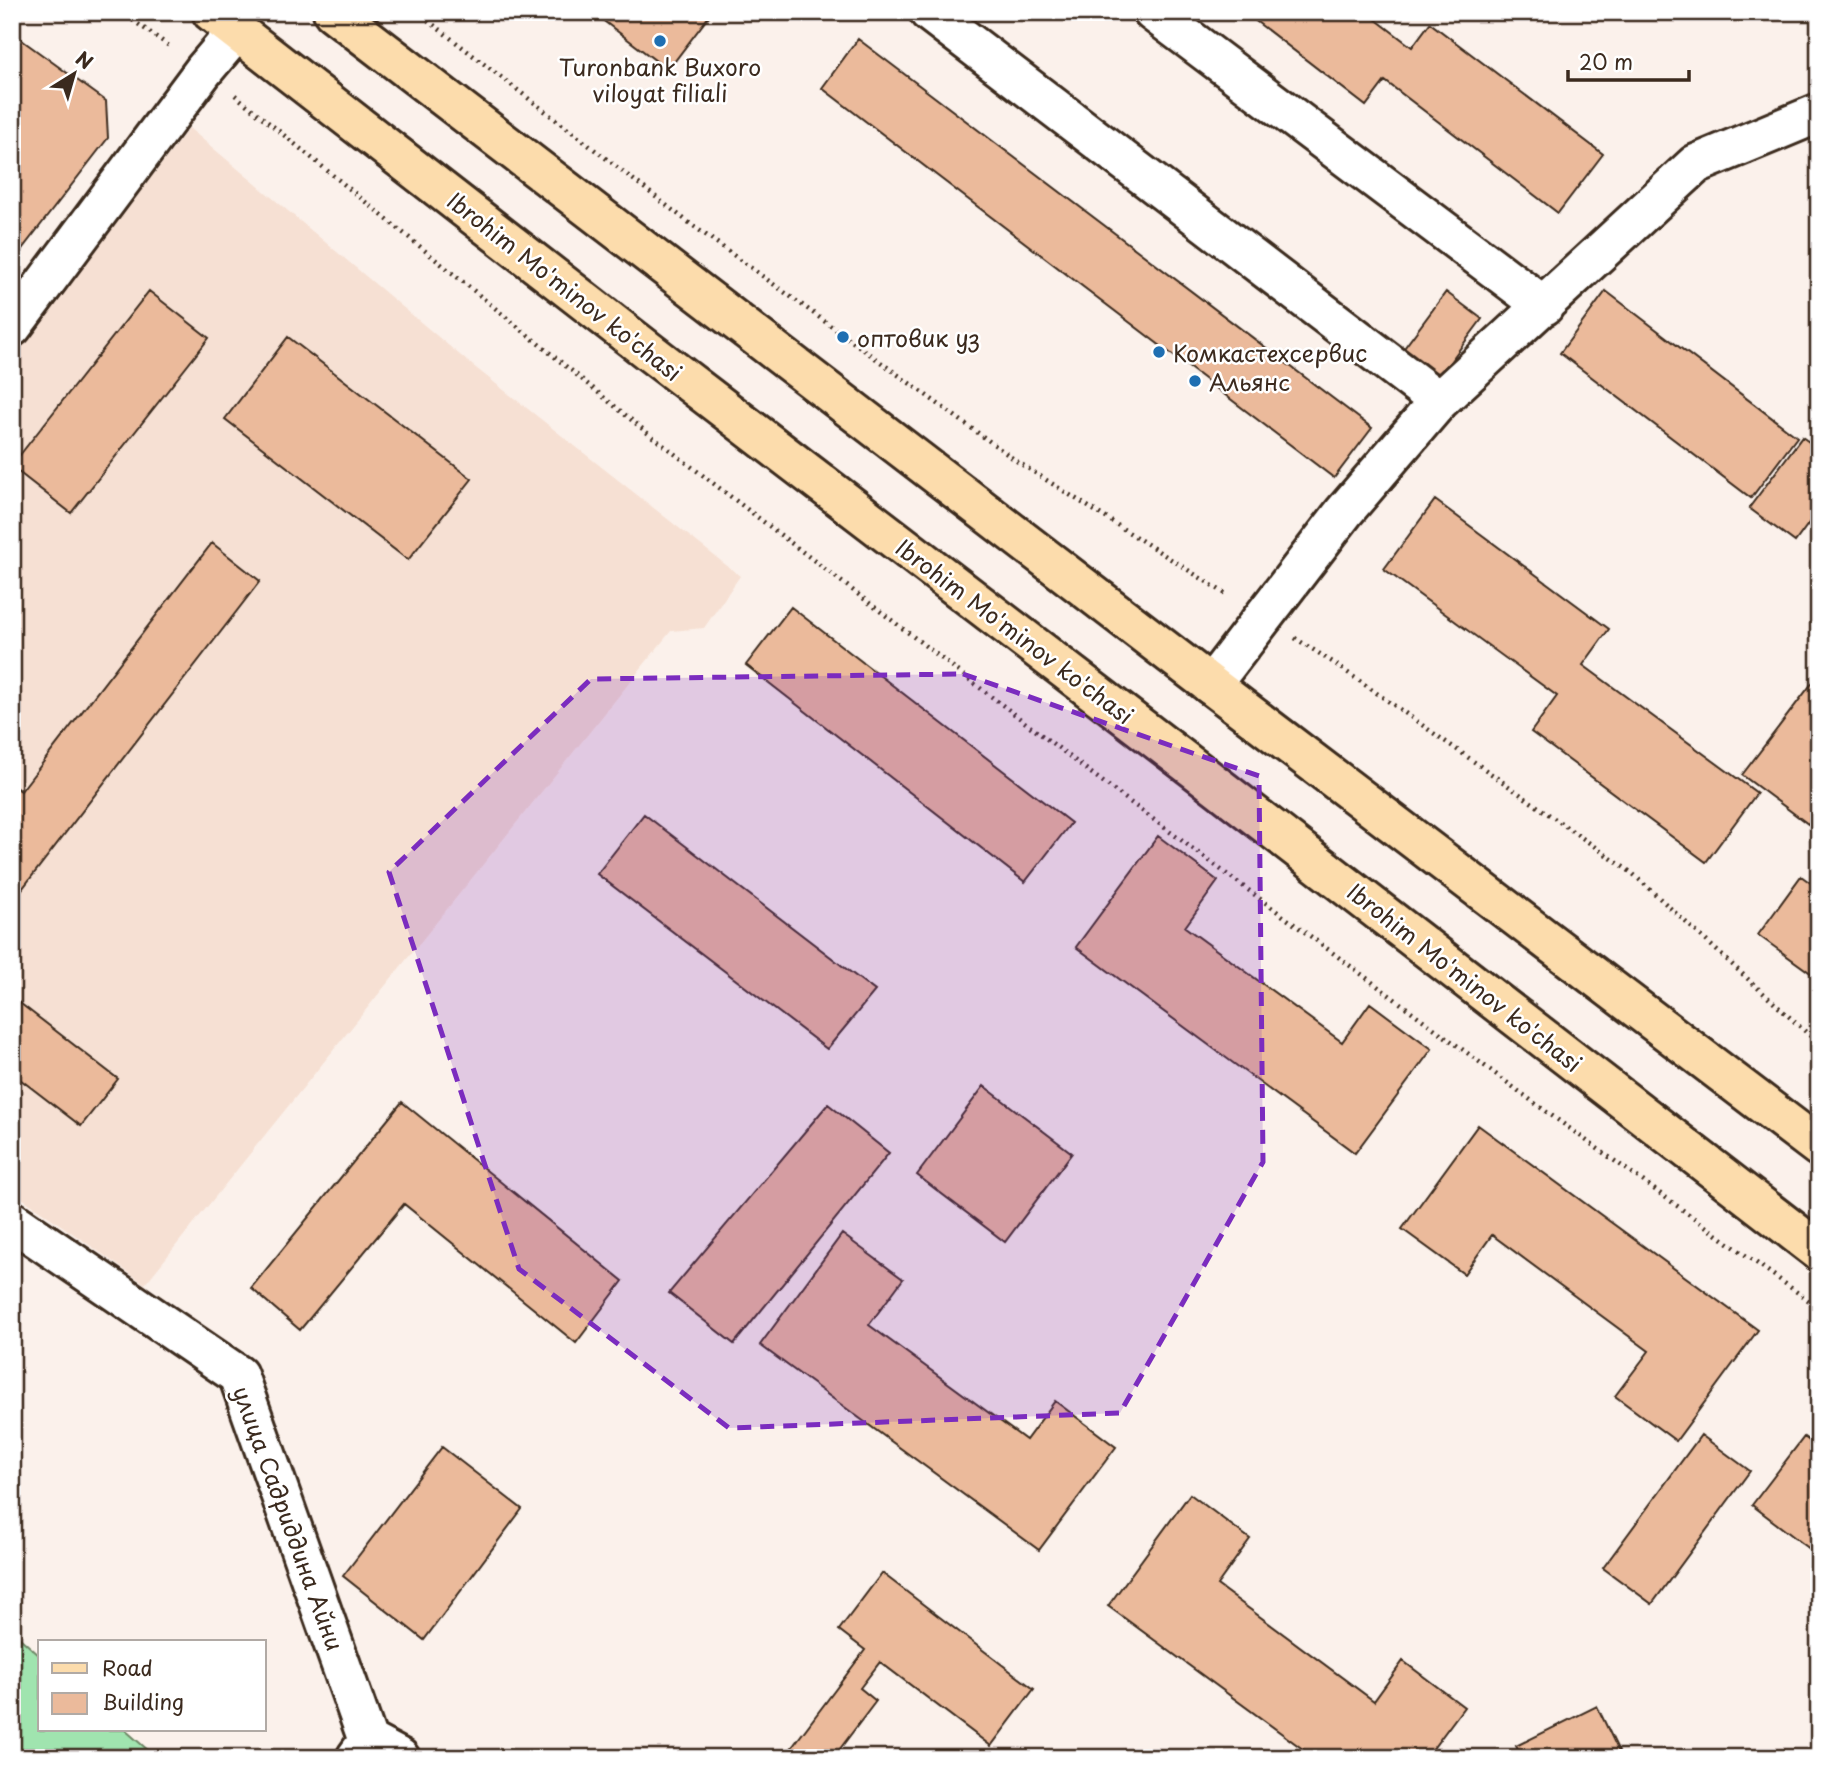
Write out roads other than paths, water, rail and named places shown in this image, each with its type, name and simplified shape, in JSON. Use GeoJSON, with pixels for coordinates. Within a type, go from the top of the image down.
{"type":"FeatureCollection","features":[{"type":"Feature","properties":{"kind":"main road"},"geometry":{"type":"LineString","coordinates":[[339,14],[1211,685],[1819,1147]]}},
{"type":"Feature","properties":{"kind":"main road","name":"Ibrohim Mo'minov ko'chasi"},"geometry":{"type":"LineString","coordinates":[[224,22],[1819,1251]]}},
{"type":"Feature","properties":{"kind":"street"},"geometry":{"type":"LineString","coordinates":[[929,12],[1439,401]]}},
{"type":"Feature","properties":{"kind":"street"},"geometry":{"type":"LineString","coordinates":[[1153,12],[1544,306]]}},
{"type":"Feature","properties":{"kind":"street"},"geometry":{"type":"LineString","coordinates":[[12,327],[204,70],[224,22]]}},
{"type":"Feature","properties":{"kind":"street"},"geometry":{"type":"LineString","coordinates":[[1211,685],[1344,512],[1439,401],[1696,164],[1819,113]]}},
{"type":"Feature","properties":{"kind":"street","name":"улица Садриддина Айни"},"geometry":{"type":"LineString","coordinates":[[12,1221],[238,1375],[375,1752]]}},
{"type":"Feature","properties":{"kind":"place","name":"Turonbank Buxoro viloyat filiali"},"geometry":{"type":"Point","coordinates":[660,41]}},
{"type":"Feature","properties":{"kind":"place","name":"оптовик уз"},"geometry":{"type":"Point","coordinates":[843,337]}},
{"type":"Feature","properties":{"kind":"place","name":"Комкастехсервис"},"geometry":{"type":"Point","coordinates":[1159,352]}},
{"type":"Feature","properties":{"kind":"place","name":"Альянс"},"geometry":{"type":"Point","coordinates":[1195,381]}}]}
